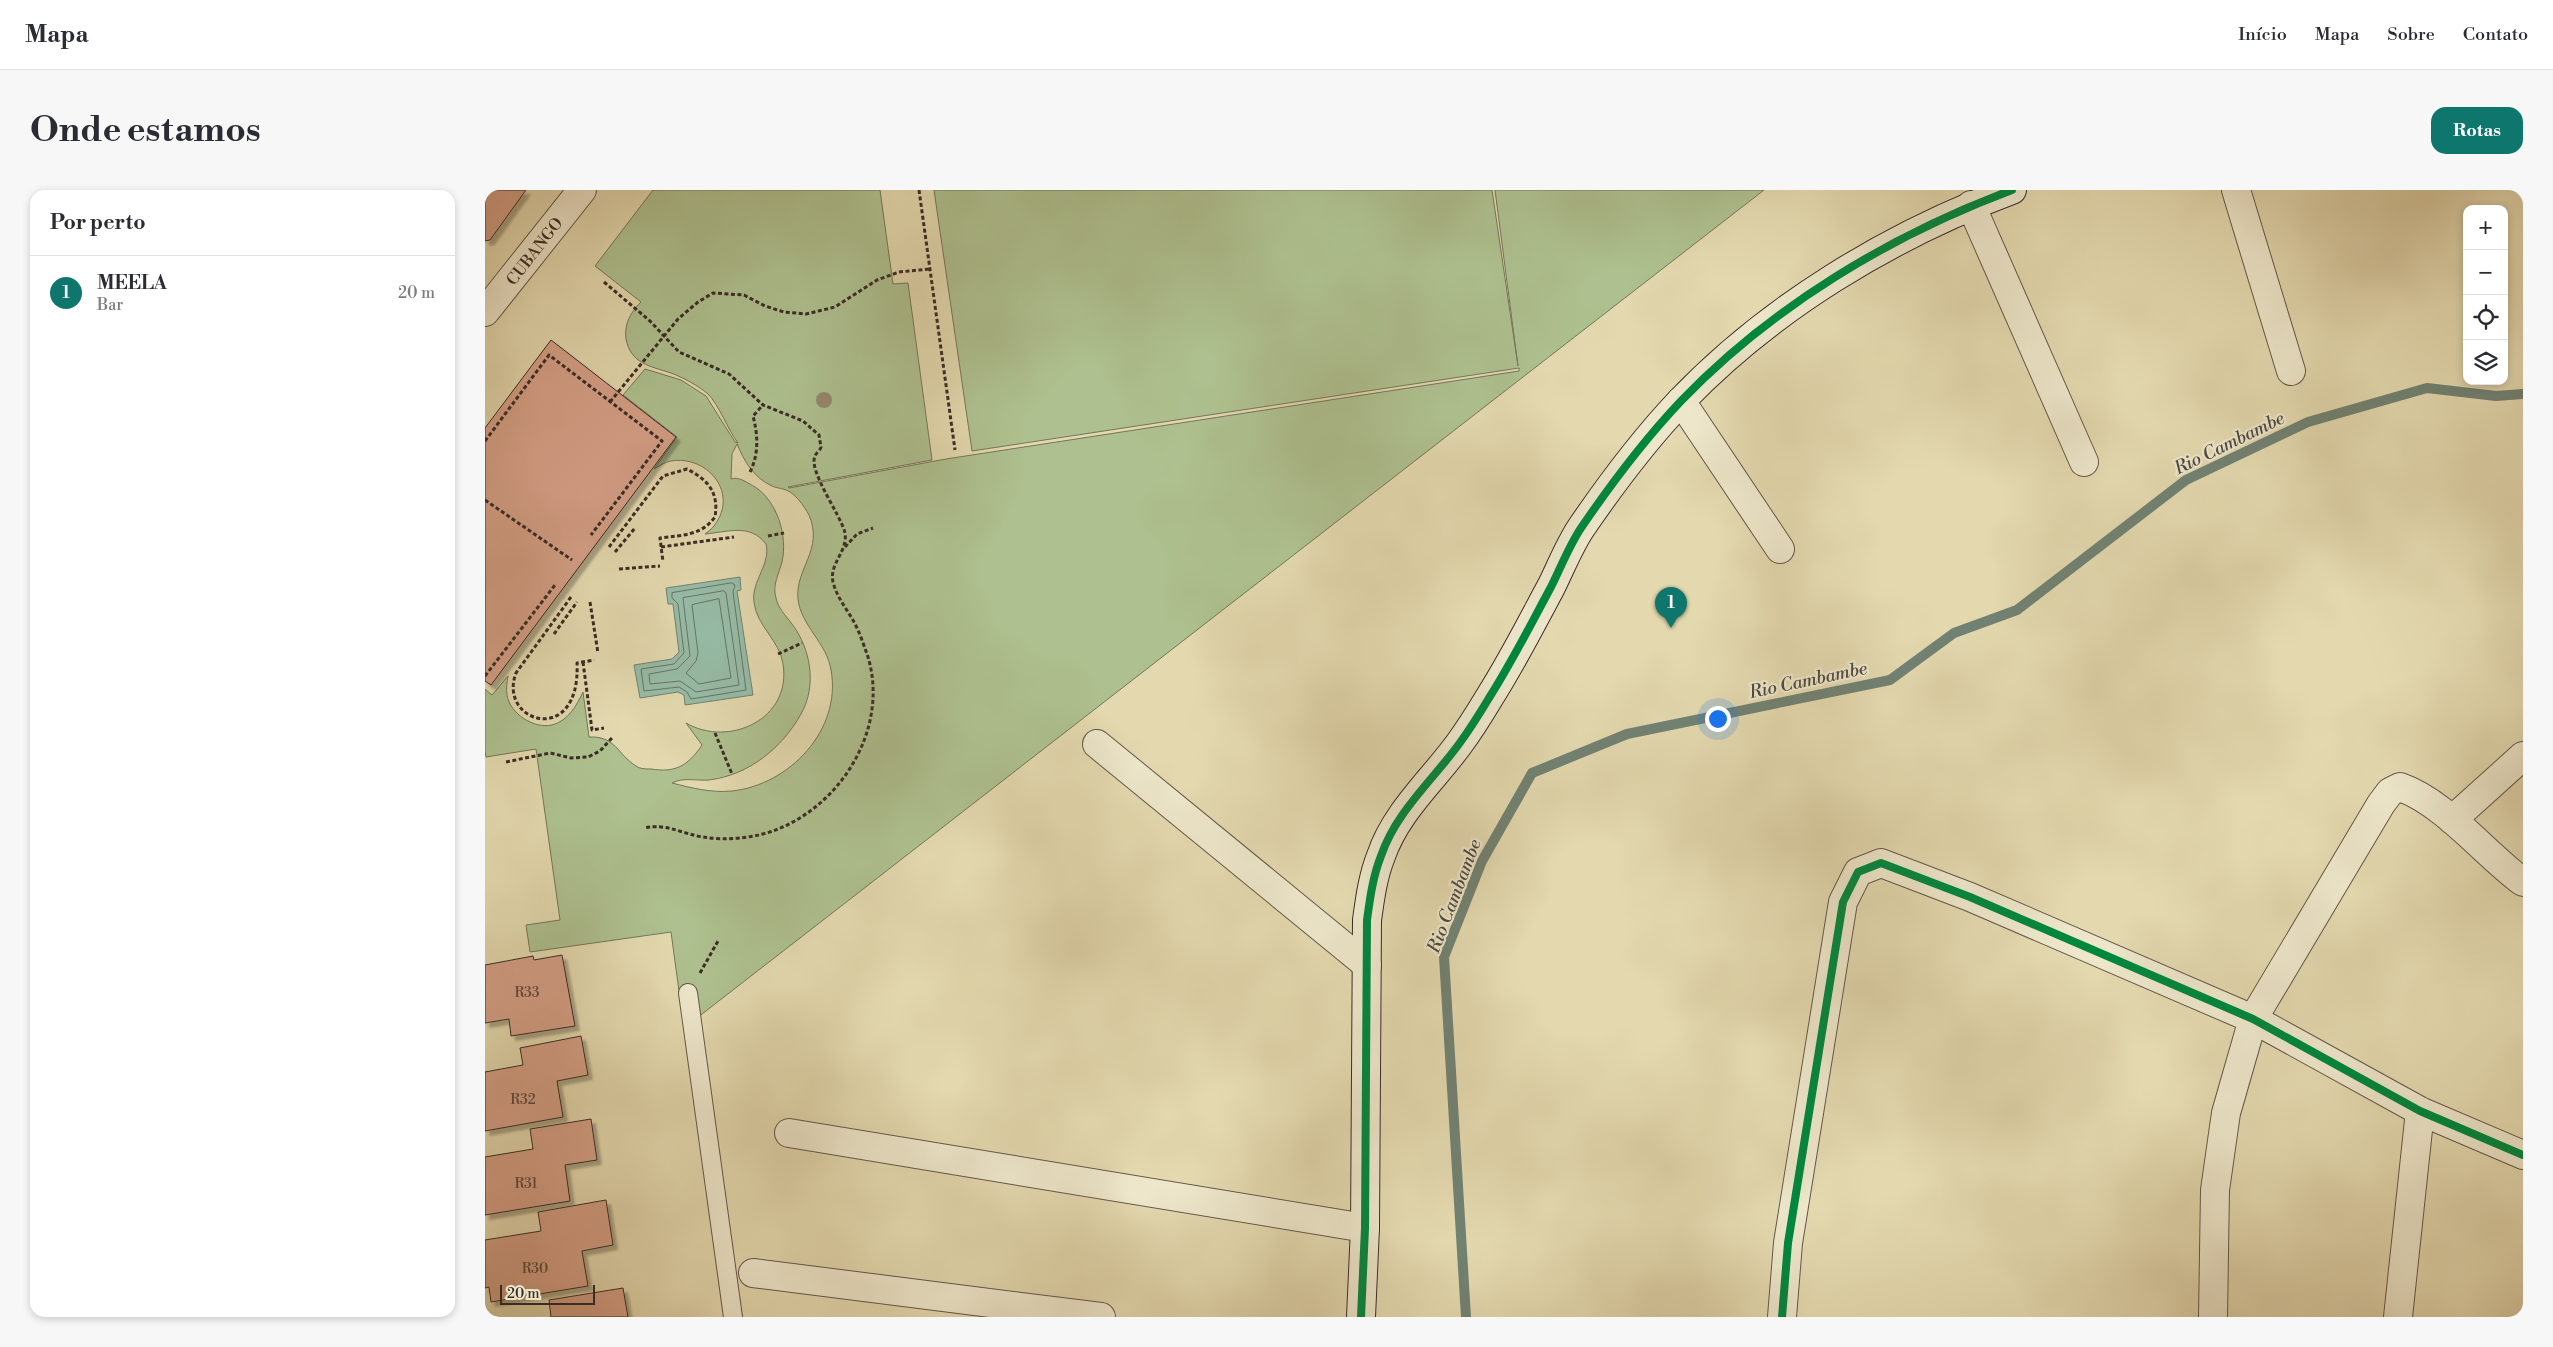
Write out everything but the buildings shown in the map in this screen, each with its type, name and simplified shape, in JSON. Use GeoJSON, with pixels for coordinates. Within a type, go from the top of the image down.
{"type":"FeatureCollection","features":[{"type":"Feature","properties":{"kind":"street","name":"CUBANGO"},"geometry":{"type":"LineString","coordinates":[[485,312],[582,190]]}},
{"type":"Feature","properties":{"kind":"street"},"geometry":{"type":"LineString","coordinates":[[1361,1317],[1365,1228],[1367,920],[1371,889],[1381,854],[1401,815],[1459,744],[1489,698],[1518,650],[1579,530],[1617,479],[1681,401],[1735,350],[1811,293],[1890,245],[1971,205],[2012,190]]}},
{"type":"Feature","properties":{"kind":"street"},"geometry":{"type":"LineString","coordinates":[[2237,190],[2291,372]]}},
{"type":"Feature","properties":{"kind":"street"},"geometry":{"type":"LineString","coordinates":[[1971,205],[2084,462]]}},
{"type":"Feature","properties":{"kind":"street"},"geometry":{"type":"LineString","coordinates":[[1681,401],[1780,549]]}},
{"type":"Feature","properties":{"kind":"street"},"geometry":{"type":"LineString","coordinates":[[1097,744],[1367,965]]}},
{"type":"Feature","properties":{"kind":"street"},"geometry":{"type":"LineString","coordinates":[[2452,820],[2523,756]]}},
{"type":"Feature","properties":{"kind":"street"},"geometry":{"type":"LineString","coordinates":[[2213,1317],[2215,1190],[2226,1113],[2253,1019],[2390,792],[2399,787],[2409,790],[2452,820],[2523,882]]}},
{"type":"Feature","properties":{"kind":"street"},"geometry":{"type":"LineString","coordinates":[[1783,1317],[1789,1243],[1843,902],[1858,872],[1881,863],[1970,897],[2253,1019],[2420,1111],[2523,1155]]}},
{"type":"Feature","properties":{"kind":"street"},"geometry":{"type":"LineString","coordinates":[[2398,1317],[2420,1111]]}},
{"type":"Feature","properties":{"kind":"street"},"geometry":{"type":"LineString","coordinates":[[789,1133],[1365,1228]]}},
{"type":"Feature","properties":{"kind":"street"},"geometry":{"type":"LineString","coordinates":[[753,1273],[1101,1317]]}},
{"type":"Feature","properties":{"kind":"lane"},"geometry":{"type":"LineString","coordinates":[[688,993],[733,1317]]}},
{"type":"Feature","properties":{"kind":"path"},"geometry":{"type":"LineString","coordinates":[[919,190],[955,450]]}},
{"type":"Feature","properties":{"kind":"path"},"geometry":{"type":"LineString","coordinates":[[610,402],[688,310],[713,293],[743,294],[765,306],[784,312],[806,314],[835,308],[877,280],[899,272],[930,269]]}},
{"type":"Feature","properties":{"kind":"path"},"geometry":{"type":"LineString","coordinates":[[604,282],[650,320],[679,352],[729,374],[763,405],[803,421],[819,435],[821,447],[815,456],[815,464],[823,490],[830,500],[845,533],[845,548]]}},
{"type":"Feature","properties":{"kind":"path"},"geometry":{"type":"LineString","coordinates":[[485,441],[549,355],[662,441],[591,534]]}},
{"type":"Feature","properties":{"kind":"path"},"geometry":{"type":"LineString","coordinates":[[749,472],[755,458],[757,444],[753,416],[763,405]]}},
{"type":"Feature","properties":{"kind":"path"},"geometry":{"type":"LineString","coordinates":[[609,547],[663,476],[687,469],[710,484],[715,494],[715,517],[703,530],[691,534],[660,538],[663,562]]}},
{"type":"Feature","properties":{"kind":"path"},"geometry":{"type":"LineString","coordinates":[[485,500],[572,560]]}},
{"type":"Feature","properties":{"kind":"path"},"geometry":{"type":"LineString","coordinates":[[615,552],[635,528]]}},
{"type":"Feature","properties":{"kind":"path"},"geometry":{"type":"LineString","coordinates":[[644,828],[666,826],[710,838],[762,834],[778,829],[806,813],[839,786],[863,742],[872,710],[869,660],[855,624],[843,606],[833,583],[832,570],[845,548],[857,534],[873,528]]}},
{"type":"Feature","properties":{"kind":"path"},"geometry":{"type":"LineString","coordinates":[[768,536],[784,533]]}},
{"type":"Feature","properties":{"kind":"path"},"geometry":{"type":"LineString","coordinates":[[661,547],[734,538]]}},
{"type":"Feature","properties":{"kind":"path"},"geometry":{"type":"LineString","coordinates":[[619,569],[660,566]]}},
{"type":"Feature","properties":{"kind":"path"},"geometry":{"type":"LineString","coordinates":[[485,676],[487,670],[555,586]]}},
{"type":"Feature","properties":{"kind":"path"},"geometry":{"type":"LineString","coordinates":[[571,597],[516,673],[512,683],[512,693],[517,704],[537,718],[555,717],[569,705],[575,694],[577,663],[594,660]]}},
{"type":"Feature","properties":{"kind":"path"},"geometry":{"type":"LineString","coordinates":[[554,634],[577,602]]}},
{"type":"Feature","properties":{"kind":"path"},"geometry":{"type":"LineString","coordinates":[[590,602],[598,653]]}},
{"type":"Feature","properties":{"kind":"path"},"geometry":{"type":"LineString","coordinates":[[779,654],[802,644]]}},
{"type":"Feature","properties":{"kind":"path"},"geometry":{"type":"LineString","coordinates":[[583,662],[592,730],[604,728]]}},
{"type":"Feature","properties":{"kind":"path"},"geometry":{"type":"LineString","coordinates":[[715,733],[732,774]]}},
{"type":"Feature","properties":{"kind":"path"},"geometry":{"type":"LineString","coordinates":[[506,762],[550,754],[571,758],[588,757],[599,751],[612,738]]}},
{"type":"Feature","properties":{"kind":"path"},"geometry":{"type":"LineString","coordinates":[[688,993],[718,941]]}},
{"type":"Feature","properties":{"kind":"shaded area"},"geometry":{"type":"Polygon","coordinates":[[[653,190],[880,190],[893,284],[908,283],[932,460],[789,488],[946,459],[1519,371],[1519,368],[972,451],[934,190],[1492,190],[1518,366],[1495,190],[1764,190],[684,1028],[671,932],[530,952],[526,925],[560,920],[536,749],[486,757],[485,751],[485,689],[492,695],[508,676],[507,695],[509,702],[524,719],[545,726],[558,723],[571,712],[583,692],[589,737],[605,739],[638,767],[660,770],[674,769],[686,763],[702,745],[686,723],[703,730],[721,732],[738,730],[754,724],[768,713],[778,700],[783,683],[781,656],[759,618],[754,602],[755,587],[766,559],[766,544],[760,537],[746,531],[738,530],[705,534],[715,524],[722,511],[723,499],[721,488],[715,478],[696,464],[684,461],[671,461],[654,469],[677,437],[623,395],[645,369],[681,380],[706,396],[735,442],[738,443],[716,404],[708,394],[680,377],[642,363],[632,354],[626,339],[626,328],[631,314],[641,302],[595,266],[653,190]],[[737,444],[732,454],[731,479],[743,480],[763,493],[775,510],[779,520],[782,531],[783,552],[775,584],[775,593],[780,609],[792,624],[804,645],[810,668],[809,692],[801,714],[784,738],[774,749],[751,766],[724,777],[709,780],[681,780],[672,783],[709,791],[732,791],[753,787],[773,778],[791,766],[807,751],[820,733],[828,713],[832,692],[829,660],[804,618],[798,599],[798,588],[813,539],[813,527],[809,515],[795,496],[787,490],[766,483],[755,474],[746,463],[737,444]]]}},
{"type":"Feature","properties":{"kind":"water"},"geometry":{"type":"Polygon","coordinates":[[[740,577],[741,590],[737,591],[753,695],[685,705],[684,695],[678,692],[640,698],[634,665],[672,659],[679,652],[673,604],[668,604],[666,588],[740,577]]]}},
{"type":"Feature","properties":{"kind":"waterway","name":"Rio Cambambe"},"geometry":{"type":"LineString","coordinates":[[1466,1317],[1444,957],[1482,861],[1532,773],[1627,734],[1890,680],[1954,633],[2017,610],[2186,480],[2308,422],[2427,388],[2496,396],[2523,394]]}},
{"type":"Feature","properties":{"kind":"cycle path"},"geometry":{"type":"LineString","coordinates":[[1361,1317],[1365,1228],[1367,920],[1376,871],[1396,825],[1415,797],[1449,758],[1506,671],[1581,528],[1629,462],[1681,401],[1716,367],[1754,335],[1793,305],[1835,277],[1922,229],[2012,190]]}},
{"type":"Feature","properties":{"kind":"cycle path"},"geometry":{"type":"LineString","coordinates":[[1782,1317],[1788,1243],[1843,902],[1858,872],[1881,863],[1970,897],[2253,1019],[2420,1111],[2523,1155]]}},
{"type":"Feature","properties":{"kind":"place","name":"MEELA"},"geometry":{"type":"Point","coordinates":[1671,628]}}]}
